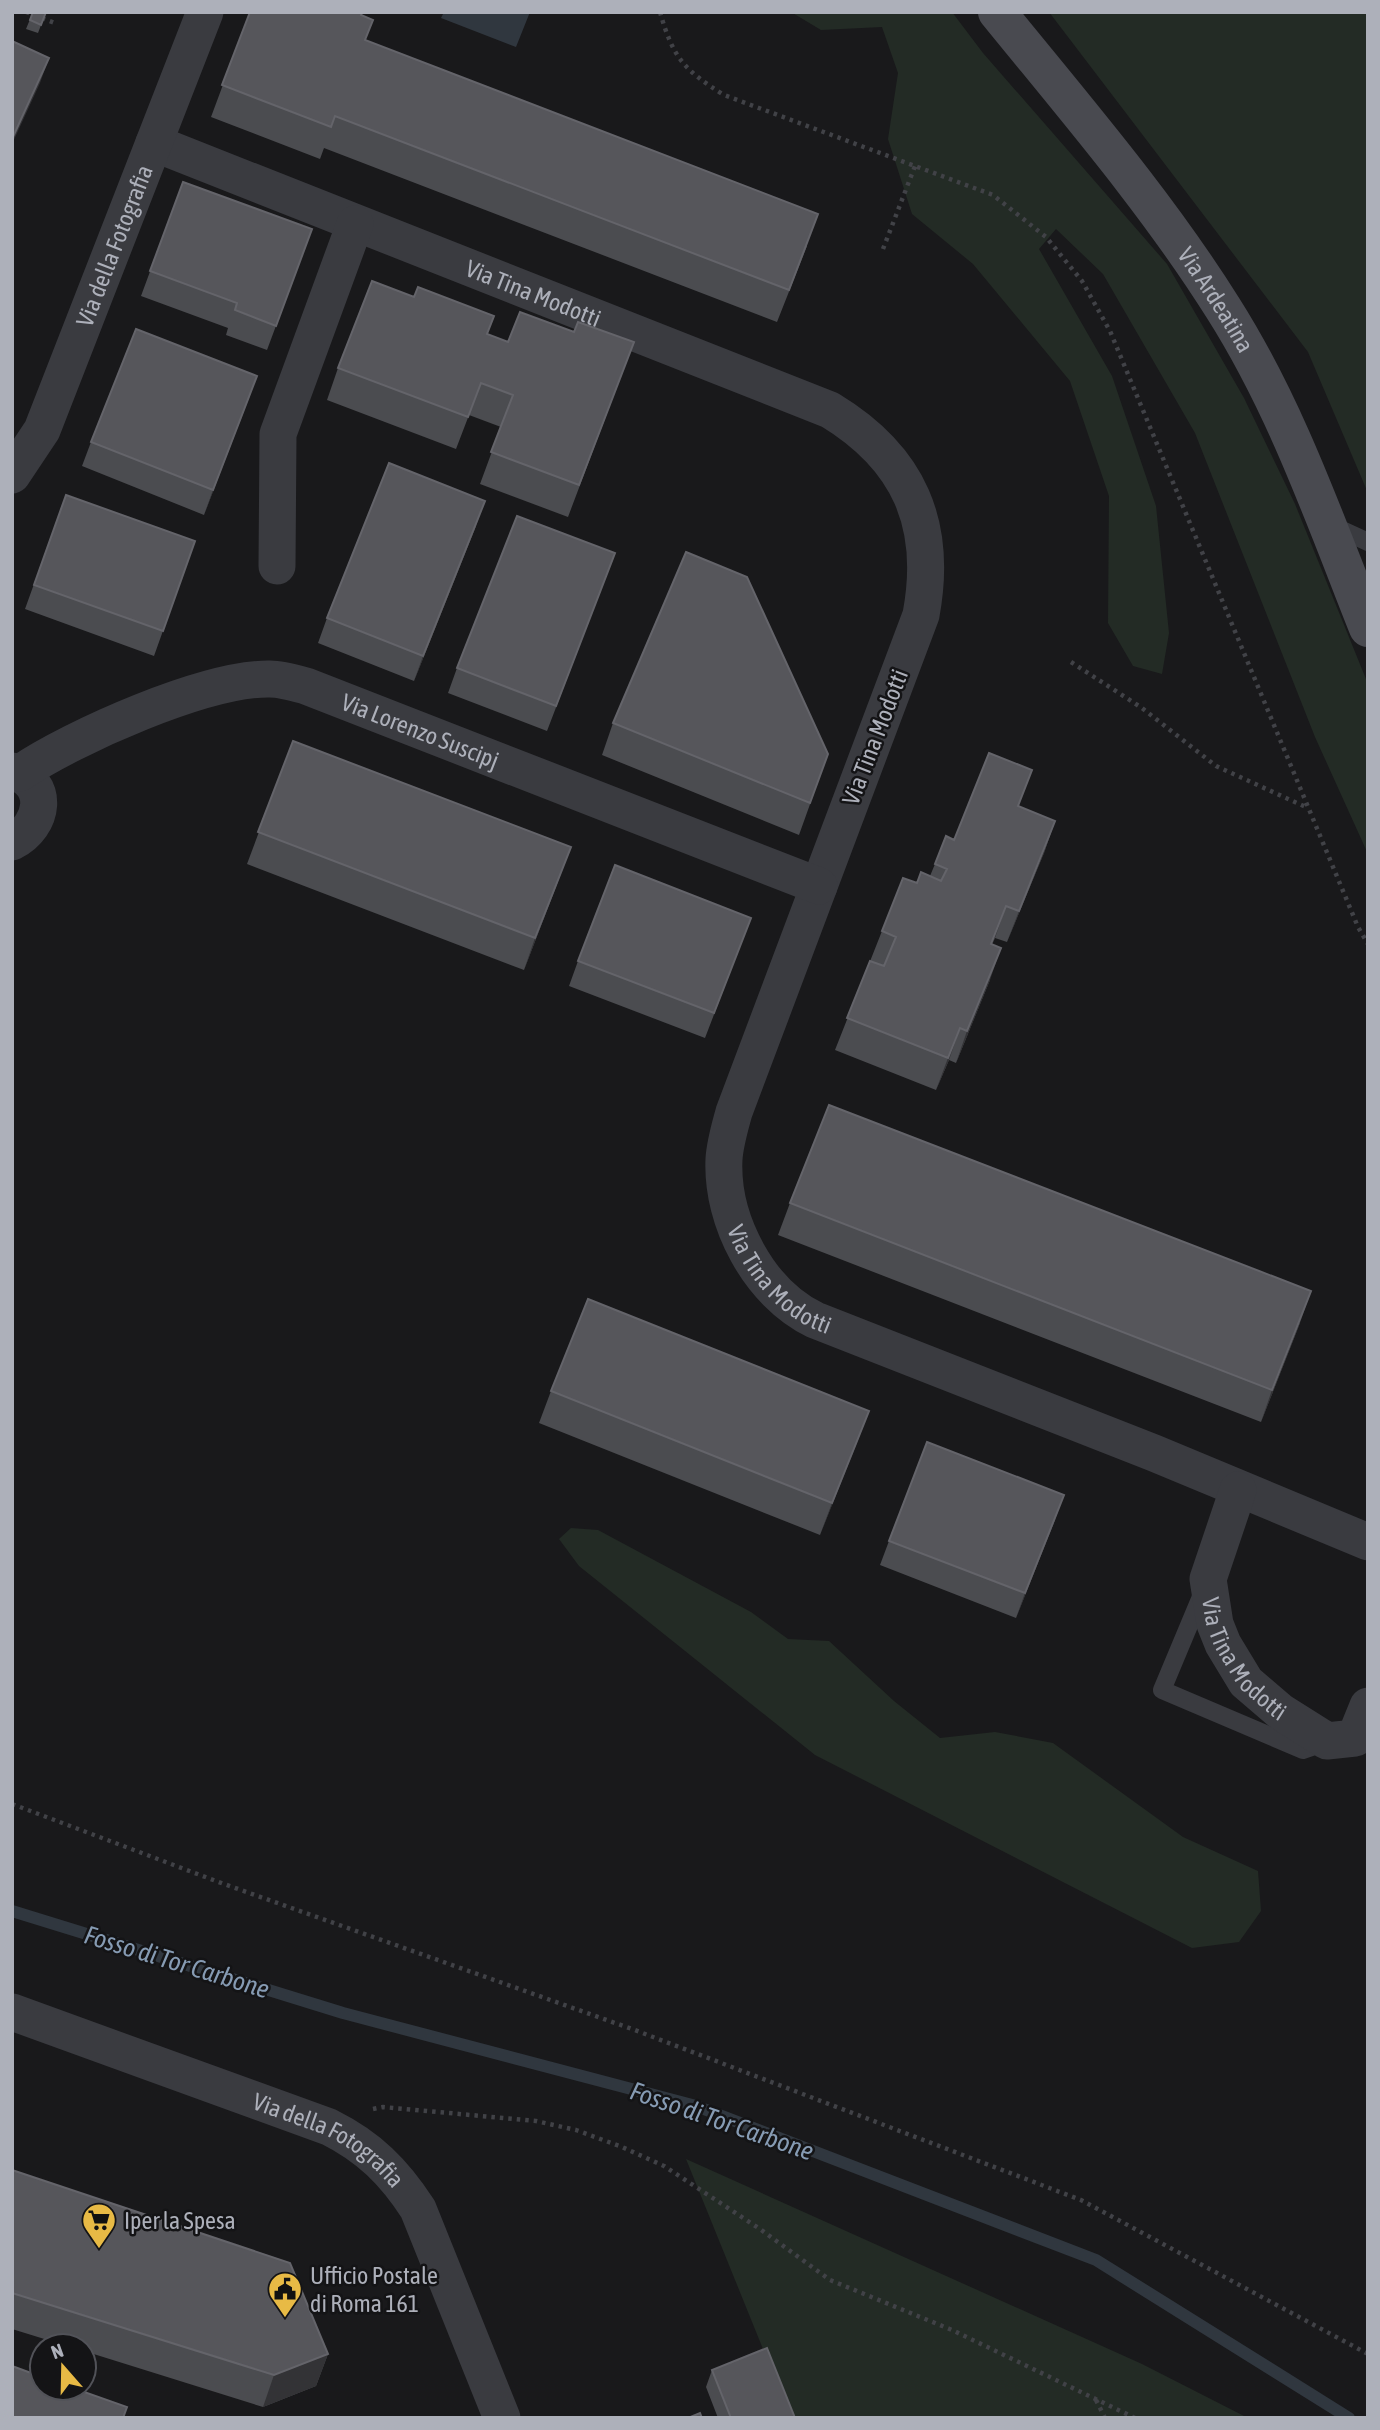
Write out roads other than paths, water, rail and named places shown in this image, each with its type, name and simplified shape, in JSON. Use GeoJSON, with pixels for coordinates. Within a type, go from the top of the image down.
{"type":"FeatureCollection","features":[{"type":"Feature","properties":{"kind":"main road","name":"Via Ardeatina"},"geometry":{"type":"LineString","coordinates":[[997,12],[1155,211],[1223,308],[1278,411],[1368,628]]}},
{"type":"Feature","properties":{"kind":"street","name":"Via della Fotografia"},"geometry":{"type":"LineString","coordinates":[[12,475],[42,430],[205,12]]}},
{"type":"Feature","properties":{"kind":"street","name":"Via Tina Modotti"},"geometry":{"type":"LineString","coordinates":[[154,143],[830,410],[868,436],[896,467],[918,512],[924,540],[928,569],[921,615],[734,1112],[724,1156],[730,1207],[746,1248],[769,1286],[797,1311],[815,1320],[1154,1453],[1368,1542]]}},
{"type":"Feature","properties":{"kind":"street"},"geometry":{"type":"LineString","coordinates":[[277,566],[278,434],[355,224]]}},
{"type":"Feature","properties":{"kind":"street","name":"Via Lorenzo Suscipj"},"geometry":{"type":"LineString","coordinates":[[12,842],[25,835],[35,824],[39,810],[38,795],[16,772],[109,726],[207,689],[271,678],[306,686],[819,886]]}},
{"type":"Feature","properties":{"kind":"street","name":"Via Tina Modotti"},"geometry":{"type":"LineString","coordinates":[[1238,1490],[1208,1579],[1210,1606],[1223,1644],[1246,1682],[1281,1712],[1327,1741]]}},
{"type":"Feature","properties":{"kind":"street"},"geometry":{"type":"LineString","coordinates":[[1327,1741],[1355,1738],[1368,1706]]}},
{"type":"Feature","properties":{"kind":"street","name":"Via della Fotografia"},"geometry":{"type":"LineString","coordinates":[[12,2012],[329,2127],[375,2154],[402,2185],[418,2209],[502,2418]]}},
{"type":"Feature","properties":{"kind":"lane"},"geometry":{"type":"LineString","coordinates":[[1325,522],[1368,542]]}},
{"type":"Feature","properties":{"kind":"lane"},"geometry":{"type":"LineString","coordinates":[[1208,1579],[1162,1690],[1303,1750],[1327,1741]]}},
{"type":"Feature","properties":{"kind":"waterway","name":"Fosso di Tor Carbone"},"geometry":{"type":"LineString","coordinates":[[12,1911],[343,2013],[696,2106],[1096,2260],[1349,2418]]}},
{"type":"Feature","properties":{"kind":"place","name":"Iper la Spesa"},"geometry":{"type":"Point","coordinates":[99,2250]}},
{"type":"Feature","properties":{"kind":"place","name":"Ufficio Postale di Roma 161"},"geometry":{"type":"Point","coordinates":[285,2319]}}]}
